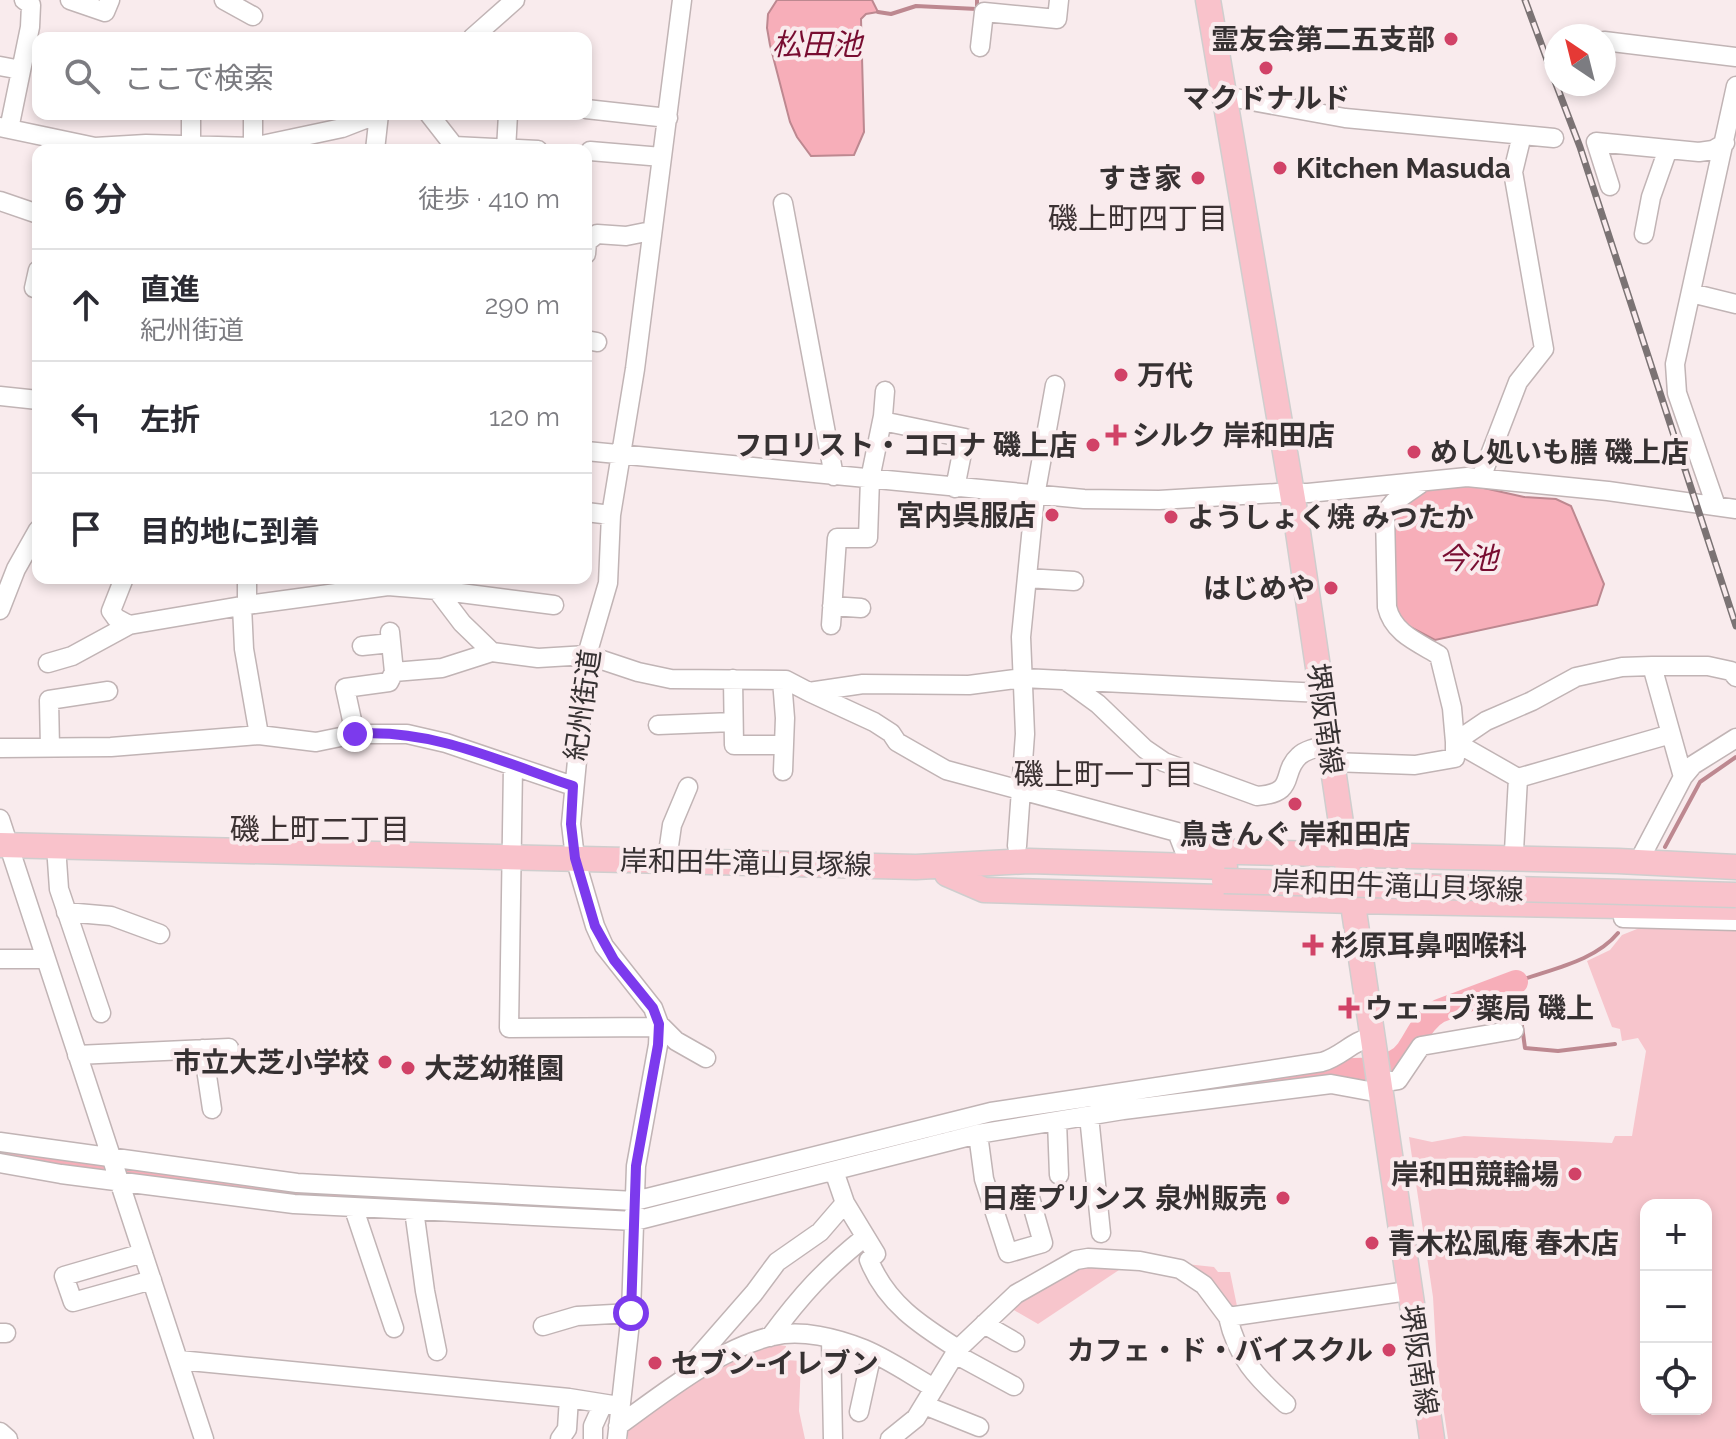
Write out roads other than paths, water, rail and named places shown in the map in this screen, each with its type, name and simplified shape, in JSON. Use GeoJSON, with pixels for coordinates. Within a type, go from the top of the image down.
{"type":"FeatureCollection","features":[{"type":"Feature","properties":{"kind":"main road","name":"堺阪南線"},"geometry":{"type":"LineString","coordinates":[[1208,0],[1292,493],[1432,1439]]}},
{"type":"Feature","properties":{"kind":"main road","name":"岸和田牛滝山貝塚線"},"geometry":{"type":"LineString","coordinates":[[4,845],[916,867],[1029,861],[1224,874],[1736,895]]}},
{"type":"Feature","properties":{"kind":"main road"},"geometry":{"type":"LineString","coordinates":[[916,867],[983,847],[1017,846],[1618,861],[1736,867]]}},
{"type":"Feature","properties":{"kind":"main road","name":"岸和田牛滝山貝塚線"},"geometry":{"type":"LineString","coordinates":[[916,867],[947,874],[1736,880]]}},
{"type":"Feature","properties":{"kind":"main road"},"geometry":{"type":"LineString","coordinates":[[947,874],[984,890],[1736,908]]}},
{"type":"Feature","properties":{"kind":"street"},"geometry":{"type":"LineString","coordinates":[[70,0],[105,12],[110,0]]}},
{"type":"Feature","properties":{"kind":"street"},"geometry":{"type":"LineString","coordinates":[[224,0],[253,16]]}},
{"type":"Feature","properties":{"kind":"street"},"geometry":{"type":"LineString","coordinates":[[479,32],[515,0]]}},
{"type":"Feature","properties":{"kind":"street","name":"紀州街道"},"geometry":{"type":"LineString","coordinates":[[659,1026],[653,1008],[604,946],[595,926],[575,858],[571,824],[587,655],[608,583],[611,515],[635,369],[682,0]]}},
{"type":"Feature","properties":{"kind":"street"},"geometry":{"type":"LineString","coordinates":[[980,47],[984,12],[1057,19],[1059,0]]}},
{"type":"Feature","properties":{"kind":"street"},"geometry":{"type":"LineString","coordinates":[[33,2],[21,70],[4,128],[77,144]]}},
{"type":"Feature","properties":{"kind":"street"},"geometry":{"type":"LineString","coordinates":[[1616,42],[1736,57]]}},
{"type":"Feature","properties":{"kind":"street"},"geometry":{"type":"LineString","coordinates":[[0,66],[21,70]]}},
{"type":"Feature","properties":{"kind":"street"},"geometry":{"type":"LineString","coordinates":[[1716,506],[1677,393],[1675,364],[1736,86]]}},
{"type":"Feature","properties":{"kind":"street"},"geometry":{"type":"LineString","coordinates":[[1224,96],[1345,118],[1554,138]]}},
{"type":"Feature","properties":{"kind":"street"},"geometry":{"type":"LineString","coordinates":[[592,110],[668,118]]}},
{"type":"Feature","properties":{"kind":"street"},"geometry":{"type":"LineString","coordinates":[[191,120],[191,144]]}},
{"type":"Feature","properties":{"kind":"street"},"geometry":{"type":"LineString","coordinates":[[253,120],[253,144]]}},
{"type":"Feature","properties":{"kind":"street"},"geometry":{"type":"LineString","coordinates":[[267,144],[342,128],[363,120]]}},
{"type":"Feature","properties":{"kind":"street"},"geometry":{"type":"LineString","coordinates":[[376,144],[378,120]]}},
{"type":"Feature","properties":{"kind":"street"},"geometry":{"type":"LineString","coordinates":[[434,120],[452,144]]}},
{"type":"Feature","properties":{"kind":"street"},"geometry":{"type":"LineString","coordinates":[[506,144],[508,120]]}},
{"type":"Feature","properties":{"kind":"street"},"geometry":{"type":"LineString","coordinates":[[1481,478],[1518,382],[1544,349],[1513,172],[1522,135]]}},
{"type":"Feature","properties":{"kind":"street"},"geometry":{"type":"LineString","coordinates":[[1610,186],[1596,142],[1706,151],[1725,143]]}},
{"type":"Feature","properties":{"kind":"street"},"geometry":{"type":"LineString","coordinates":[[1644,234],[1651,197],[1668,149]]}},
{"type":"Feature","properties":{"kind":"street"},"geometry":{"type":"LineString","coordinates":[[592,151],[662,157]]}},
{"type":"Feature","properties":{"kind":"street"},"geometry":{"type":"LineString","coordinates":[[0,201],[32,212]]}},
{"type":"Feature","properties":{"kind":"street"},"geometry":{"type":"LineString","coordinates":[[783,203],[834,476]]}},
{"type":"Feature","properties":{"kind":"street"},"geometry":{"type":"LineString","coordinates":[[592,238],[597,234],[626,236],[651,231]]}},
{"type":"Feature","properties":{"kind":"street"},"geometry":{"type":"LineString","coordinates":[[1691,293],[1736,304]]}},
{"type":"Feature","properties":{"kind":"street"},"geometry":{"type":"LineString","coordinates":[[1017,846],[1025,734],[1021,637],[1035,496],[1055,385]]}},
{"type":"Feature","properties":{"kind":"street"},"geometry":{"type":"LineString","coordinates":[[831,625],[830,537],[868,538],[870,479],[885,391]]}},
{"type":"Feature","properties":{"kind":"street"},"geometry":{"type":"LineString","coordinates":[[0,396],[32,399]]}},
{"type":"Feature","properties":{"kind":"street"},"geometry":{"type":"LineString","coordinates":[[882,421],[965,438],[955,488]]}},
{"type":"Feature","properties":{"kind":"street"},"geometry":{"type":"LineString","coordinates":[[592,452],[1035,496],[1159,500],[1481,478],[1593,489],[1736,509]]}},
{"type":"Feature","properties":{"kind":"street"},"geometry":{"type":"LineString","coordinates":[[1065,680],[1098,704],[1145,749],[1164,762],[1257,796],[1270,795],[1282,788],[1288,781],[1296,758],[1304,752],[1415,765],[1455,758],[1452,708],[1439,655],[1396,628],[1387,607],[1385,513],[1394,502],[1423,482]]}},
{"type":"Feature","properties":{"kind":"street"},"geometry":{"type":"LineString","coordinates":[[592,513],[611,515]]}},
{"type":"Feature","properties":{"kind":"street"},"geometry":{"type":"LineString","coordinates":[[0,610],[3,589],[32,544]]}},
{"type":"Feature","properties":{"kind":"street"},"geometry":{"type":"LineString","coordinates":[[1027,578],[1074,581]]}},
{"type":"Feature","properties":{"kind":"street"},"geometry":{"type":"LineString","coordinates":[[122,584],[111,611],[116,618],[129,625]]}},
{"type":"Feature","properties":{"kind":"street"},"geometry":{"type":"LineString","coordinates":[[247,584],[244,649],[259,735]]}},
{"type":"Feature","properties":{"kind":"street"},"geometry":{"type":"LineString","coordinates":[[48,663],[72,656],[129,625],[376,584]]}},
{"type":"Feature","properties":{"kind":"street"},"geometry":{"type":"LineString","coordinates":[[400,584],[554,605]]}},
{"type":"Feature","properties":{"kind":"street"},"geometry":{"type":"LineString","coordinates":[[437,590],[462,623],[492,652]]}},
{"type":"Feature","properties":{"kind":"street"},"geometry":{"type":"LineString","coordinates":[[832,606],[861,608]]}},
{"type":"Feature","properties":{"kind":"street"},"geometry":{"type":"LineString","coordinates":[[355,734],[345,688],[389,682],[394,672],[391,638],[362,646]]}},
{"type":"Feature","properties":{"kind":"street"},"geometry":{"type":"LineString","coordinates":[[394,672],[442,668],[492,652],[538,658],[587,655],[671,679],[782,680],[874,722],[891,733],[897,742],[946,770],[1177,832],[1184,850]]}},
{"type":"Feature","properties":{"kind":"street"},"geometry":{"type":"LineString","coordinates":[[1455,742],[1486,721],[1576,677],[1622,667],[1652,666],[1708,666],[1731,671],[1736,677]]}},
{"type":"Feature","properties":{"kind":"street"},"geometry":{"type":"LineString","coordinates":[[1652,666],[1683,777]]}},
{"type":"Feature","properties":{"kind":"street"},"geometry":{"type":"LineString","coordinates":[[809,692],[863,684],[969,685],[1023,678],[1322,693]]}},
{"type":"Feature","properties":{"kind":"street"},"geometry":{"type":"LineString","coordinates":[[733,679],[734,745],[784,745]]}},
{"type":"Feature","properties":{"kind":"street"},"geometry":{"type":"LineString","coordinates":[[782,680],[783,771]]}},
{"type":"Feature","properties":{"kind":"street"},"geometry":{"type":"LineString","coordinates":[[50,748],[49,700],[108,691]]}},
{"type":"Feature","properties":{"kind":"street"},"geometry":{"type":"LineString","coordinates":[[658,725],[733,722]]}},
{"type":"Feature","properties":{"kind":"street"},"geometry":{"type":"LineString","coordinates":[[0,748],[111,747],[259,735],[316,742],[355,734],[407,734],[446,743],[573,786]]}},
{"type":"Feature","properties":{"kind":"street"},"geometry":{"type":"LineString","coordinates":[[1455,742],[1518,778],[1671,734]]}},
{"type":"Feature","properties":{"kind":"street"},"geometry":{"type":"LineString","coordinates":[[1642,855],[1683,777],[1693,765],[1736,738]]}},
{"type":"Feature","properties":{"kind":"street"},"geometry":{"type":"LineString","coordinates":[[513,766],[509,1028],[659,1026],[676,1041],[706,1058]]}},
{"type":"Feature","properties":{"kind":"street"},"geometry":{"type":"LineString","coordinates":[[1514,851],[1518,778]]}},
{"type":"Feature","properties":{"kind":"street"},"geometry":{"type":"LineString","coordinates":[[667,860],[672,825],[688,787]]}},
{"type":"Feature","properties":{"kind":"street"},"geometry":{"type":"LineString","coordinates":[[0,819],[4,845],[116,1170],[204,1439]]}},
{"type":"Feature","properties":{"kind":"street"},"geometry":{"type":"LineString","coordinates":[[56,846],[59,889],[101,1013]]}},
{"type":"Feature","properties":{"kind":"street"},"geometry":{"type":"LineString","coordinates":[[1345,854],[1365,846],[1736,857]]}},
{"type":"Feature","properties":{"kind":"street"},"geometry":{"type":"LineString","coordinates":[[1352,901],[1374,910],[1736,921]]}},
{"type":"Feature","properties":{"kind":"street"},"geometry":{"type":"LineString","coordinates":[[66,912],[111,916],[160,934]]}},
{"type":"Feature","properties":{"kind":"street"},"geometry":{"type":"LineString","coordinates":[[0,959],[44,959]]}},
{"type":"Feature","properties":{"kind":"street"},"geometry":{"type":"LineString","coordinates":[[659,1026],[636,1166],[631,1313],[611,1405],[618,1433],[673,1387],[777,1262],[820,1232],[845,1203]]}},
{"type":"Feature","properties":{"kind":"street"},"geometry":{"type":"LineString","coordinates":[[0,1163],[635,1210],[991,1112],[1331,1084],[1379,1085],[1398,1080],[1421,1046],[1453,1033],[1505,1027]]}},
{"type":"Feature","properties":{"kind":"street"},"geometry":{"type":"LineString","coordinates":[[0,1142],[116,1170],[294,1204],[354,1209],[635,1210],[834,1171],[978,1134],[1089,1116],[1122,1101],[1322,1062],[1338,1057],[1356,1041],[1373,1040]]}},
{"type":"Feature","properties":{"kind":"street"},"geometry":{"type":"LineString","coordinates":[[77,1055],[229,1048]]}},
{"type":"Feature","properties":{"kind":"street"},"geometry":{"type":"LineString","coordinates":[[203,1049],[212,1109]]}},
{"type":"Feature","properties":{"kind":"street"},"geometry":{"type":"LineString","coordinates":[[1089,1116],[1101,1233]]}},
{"type":"Feature","properties":{"kind":"street"},"geometry":{"type":"LineString","coordinates":[[1057,1121],[1059,1175]]}},
{"type":"Feature","properties":{"kind":"street"},"geometry":{"type":"LineString","coordinates":[[978,1134],[984,1179],[992,1204]]}},
{"type":"Feature","properties":{"kind":"street"},"geometry":{"type":"LineString","coordinates":[[834,1171],[845,1203],[876,1254],[869,1260],[873,1270],[893,1300],[915,1322],[1014,1386]]}},
{"type":"Feature","properties":{"kind":"street"},"geometry":{"type":"LineString","coordinates":[[354,1209],[394,1328]]}},
{"type":"Feature","properties":{"kind":"street"},"geometry":{"type":"LineString","coordinates":[[414,1210],[437,1351]]}},
{"type":"Feature","properties":{"kind":"street"},"geometry":{"type":"LineString","coordinates":[[770,1337],[800,1296],[827,1267],[865,1237]]}},
{"type":"Feature","properties":{"kind":"street"},"geometry":{"type":"LineString","coordinates":[[143,1253],[64,1276],[73,1302],[152,1280]]}},
{"type":"Feature","properties":{"kind":"street"},"geometry":{"type":"LineString","coordinates":[[890,1439],[916,1418],[956,1351],[1016,1294],[1076,1260],[1088,1258],[1140,1261],[1180,1269],[1204,1285],[1228,1317],[1233,1340],[1243,1358],[1286,1404]]}},
{"type":"Feature","properties":{"kind":"street"},"geometry":{"type":"LineString","coordinates":[[1228,1317],[1408,1291]]}},
{"type":"Feature","properties":{"kind":"street"},"geometry":{"type":"LineString","coordinates":[[543,1326],[577,1316],[631,1313]]}},
{"type":"Feature","properties":{"kind":"street"},"geometry":{"type":"LineString","coordinates":[[984,1324],[1015,1342]]}},
{"type":"Feature","properties":{"kind":"street"},"geometry":{"type":"LineString","coordinates":[[673,1387],[744,1346],[770,1337],[817,1335],[872,1353],[929,1397],[979,1427]]}},
{"type":"Feature","properties":{"kind":"street"},"geometry":{"type":"LineString","coordinates":[[831,1339],[833,1439]]}},
{"type":"Feature","properties":{"kind":"street"},"geometry":{"type":"LineString","coordinates":[[859,1412],[872,1353]]}},
{"type":"Feature","properties":{"kind":"street"},"geometry":{"type":"LineString","coordinates":[[179,1360],[569,1398],[611,1405]]}},
{"type":"Feature","properties":{"kind":"street"},"geometry":{"type":"LineString","coordinates":[[560,1439],[567,1429],[569,1398]]}},
{"type":"Feature","properties":{"kind":"street"},"geometry":{"type":"LineString","coordinates":[[593,1439],[593,1426],[611,1405]]}},
{"type":"Feature","properties":{"kind":"street"},"geometry":{"type":"LineString","coordinates":[[0,1432],[8,1439]]}},
{"type":"Feature","properties":{"kind":"water","name":"松田池"},"geometry":{"type":"Polygon","coordinates":[[[777,0],[872,0],[878,12],[866,14],[861,19],[864,132],[854,155],[811,156],[797,137],[790,122],[767,28],[768,14],[777,0]]]}},
{"type":"Feature","properties":{"kind":"water","name":"今池"},"geometry":{"type":"Polygon","coordinates":[[[1466,484],[1524,497],[1556,499],[1571,506],[1604,584],[1597,605],[1435,640],[1397,620],[1393,611],[1393,513],[1425,488],[1466,484]]]}},
{"type":"Feature","properties":{"kind":"waterway"},"geometry":{"type":"LineString","coordinates":[[878,12],[891,14],[916,6],[977,9],[977,0]]}},
{"type":"Feature","properties":{"kind":"waterway"},"geometry":{"type":"LineString","coordinates":[[1665,847],[1700,782],[1736,757]]}},
{"type":"Feature","properties":{"kind":"waterway"},"geometry":{"type":"LineString","coordinates":[[1615,1044],[1558,1051],[1525,1048],[1516,982],[1584,958],[1618,933]]}},
{"type":"Feature","properties":{"kind":"waterway"},"geometry":{"type":"LineString","coordinates":[[1204,1089],[1337,1070],[1365,1069],[1394,1062],[1402,1057],[1425,1024],[1439,1011],[1516,982]]}},
{"type":"Feature","properties":{"kind":"waterway"},"geometry":{"type":"LineString","coordinates":[[831,1162],[954,1130]]}},
{"type":"Feature","properties":{"kind":"waterway"},"geometry":{"type":"LineString","coordinates":[[0,1154],[169,1180],[328,1195],[627,1212],[656,1208]]}},
{"type":"Feature","properties":{"kind":"railway"},"geometry":{"type":"LineString","coordinates":[[1525,0],[1544,51]]}},
{"type":"Feature","properties":{"kind":"railway"},"geometry":{"type":"LineString","coordinates":[[1561,96],[1580,147],[1736,626]]}},
{"type":"Feature","properties":{"kind":"place","name":"霊友会第二五支部"},"geometry":{"type":"Point","coordinates":[1451,39]}},
{"type":"Feature","properties":{"kind":"place","name":"マクドナルド"},"geometry":{"type":"Point","coordinates":[1266,68]}},
{"type":"Feature","properties":{"kind":"place","name":"Kitchen Masuda"},"geometry":{"type":"Point","coordinates":[1280,168]}},
{"type":"Feature","properties":{"kind":"place","name":"すき家"},"geometry":{"type":"Point","coordinates":[1198,178]}},
{"type":"Feature","properties":{"kind":"place","name":"万代"},"geometry":{"type":"Point","coordinates":[1121,375]}},
{"type":"Feature","properties":{"kind":"place","name":"シルク 岸和田店"},"geometry":{"type":"Point","coordinates":[1116,435]}},
{"type":"Feature","properties":{"kind":"place","name":"フロリスト・コロナ 磯上店"},"geometry":{"type":"Point","coordinates":[1093,445]}},
{"type":"Feature","properties":{"kind":"place","name":"めし処いも膳 磯上店"},"geometry":{"type":"Point","coordinates":[1414,452]}},
{"type":"Feature","properties":{"kind":"place","name":"宮内呉服店"},"geometry":{"type":"Point","coordinates":[1052,515]}},
{"type":"Feature","properties":{"kind":"place","name":"ようしょく焼 みつたか"},"geometry":{"type":"Point","coordinates":[1171,517]}},
{"type":"Feature","properties":{"kind":"place","name":"はじめや"},"geometry":{"type":"Point","coordinates":[1331,588]}},
{"type":"Feature","properties":{"kind":"place","name":"鳥きんぐ 岸和田店"},"geometry":{"type":"Point","coordinates":[1295,804]}},
{"type":"Feature","properties":{"kind":"place","name":"杉原耳鼻咽喉科"},"geometry":{"type":"Point","coordinates":[1313,945]}},
{"type":"Feature","properties":{"kind":"place","name":"ウェーブ薬局 磯上"},"geometry":{"type":"Point","coordinates":[1349,1008]}},
{"type":"Feature","properties":{"kind":"place","name":"市立大芝小学校"},"geometry":{"type":"Point","coordinates":[385,1062]}},
{"type":"Feature","properties":{"kind":"place","name":"大芝幼稚園"},"geometry":{"type":"Point","coordinates":[408,1068]}},
{"type":"Feature","properties":{"kind":"place","name":"岸和田競輪場"},"geometry":{"type":"Point","coordinates":[1575,1174]}},
{"type":"Feature","properties":{"kind":"place","name":"日産プリンス 泉州販売"},"geometry":{"type":"Point","coordinates":[1283,1198]}},
{"type":"Feature","properties":{"kind":"place","name":"青木松風庵 春木店"},"geometry":{"type":"Point","coordinates":[1372,1243]}},
{"type":"Feature","properties":{"kind":"place","name":"カフェ・ド・バイスクル"},"geometry":{"type":"Point","coordinates":[1389,1350]}},
{"type":"Feature","properties":{"kind":"place","name":"セブン-イレブン"},"geometry":{"type":"Point","coordinates":[655,1363]}},
{"type":"Feature","properties":{"kind":"district","name":"磯上町四丁目"},"geometry":{"type":"Point","coordinates":[1138,218]}},
{"type":"Feature","properties":{"kind":"district","name":"磯上町一丁目"},"geometry":{"type":"Point","coordinates":[1104,774]}},
{"type":"Feature","properties":{"kind":"district","name":"磯上町二丁目"},"geometry":{"type":"Point","coordinates":[320,829]}}]}
